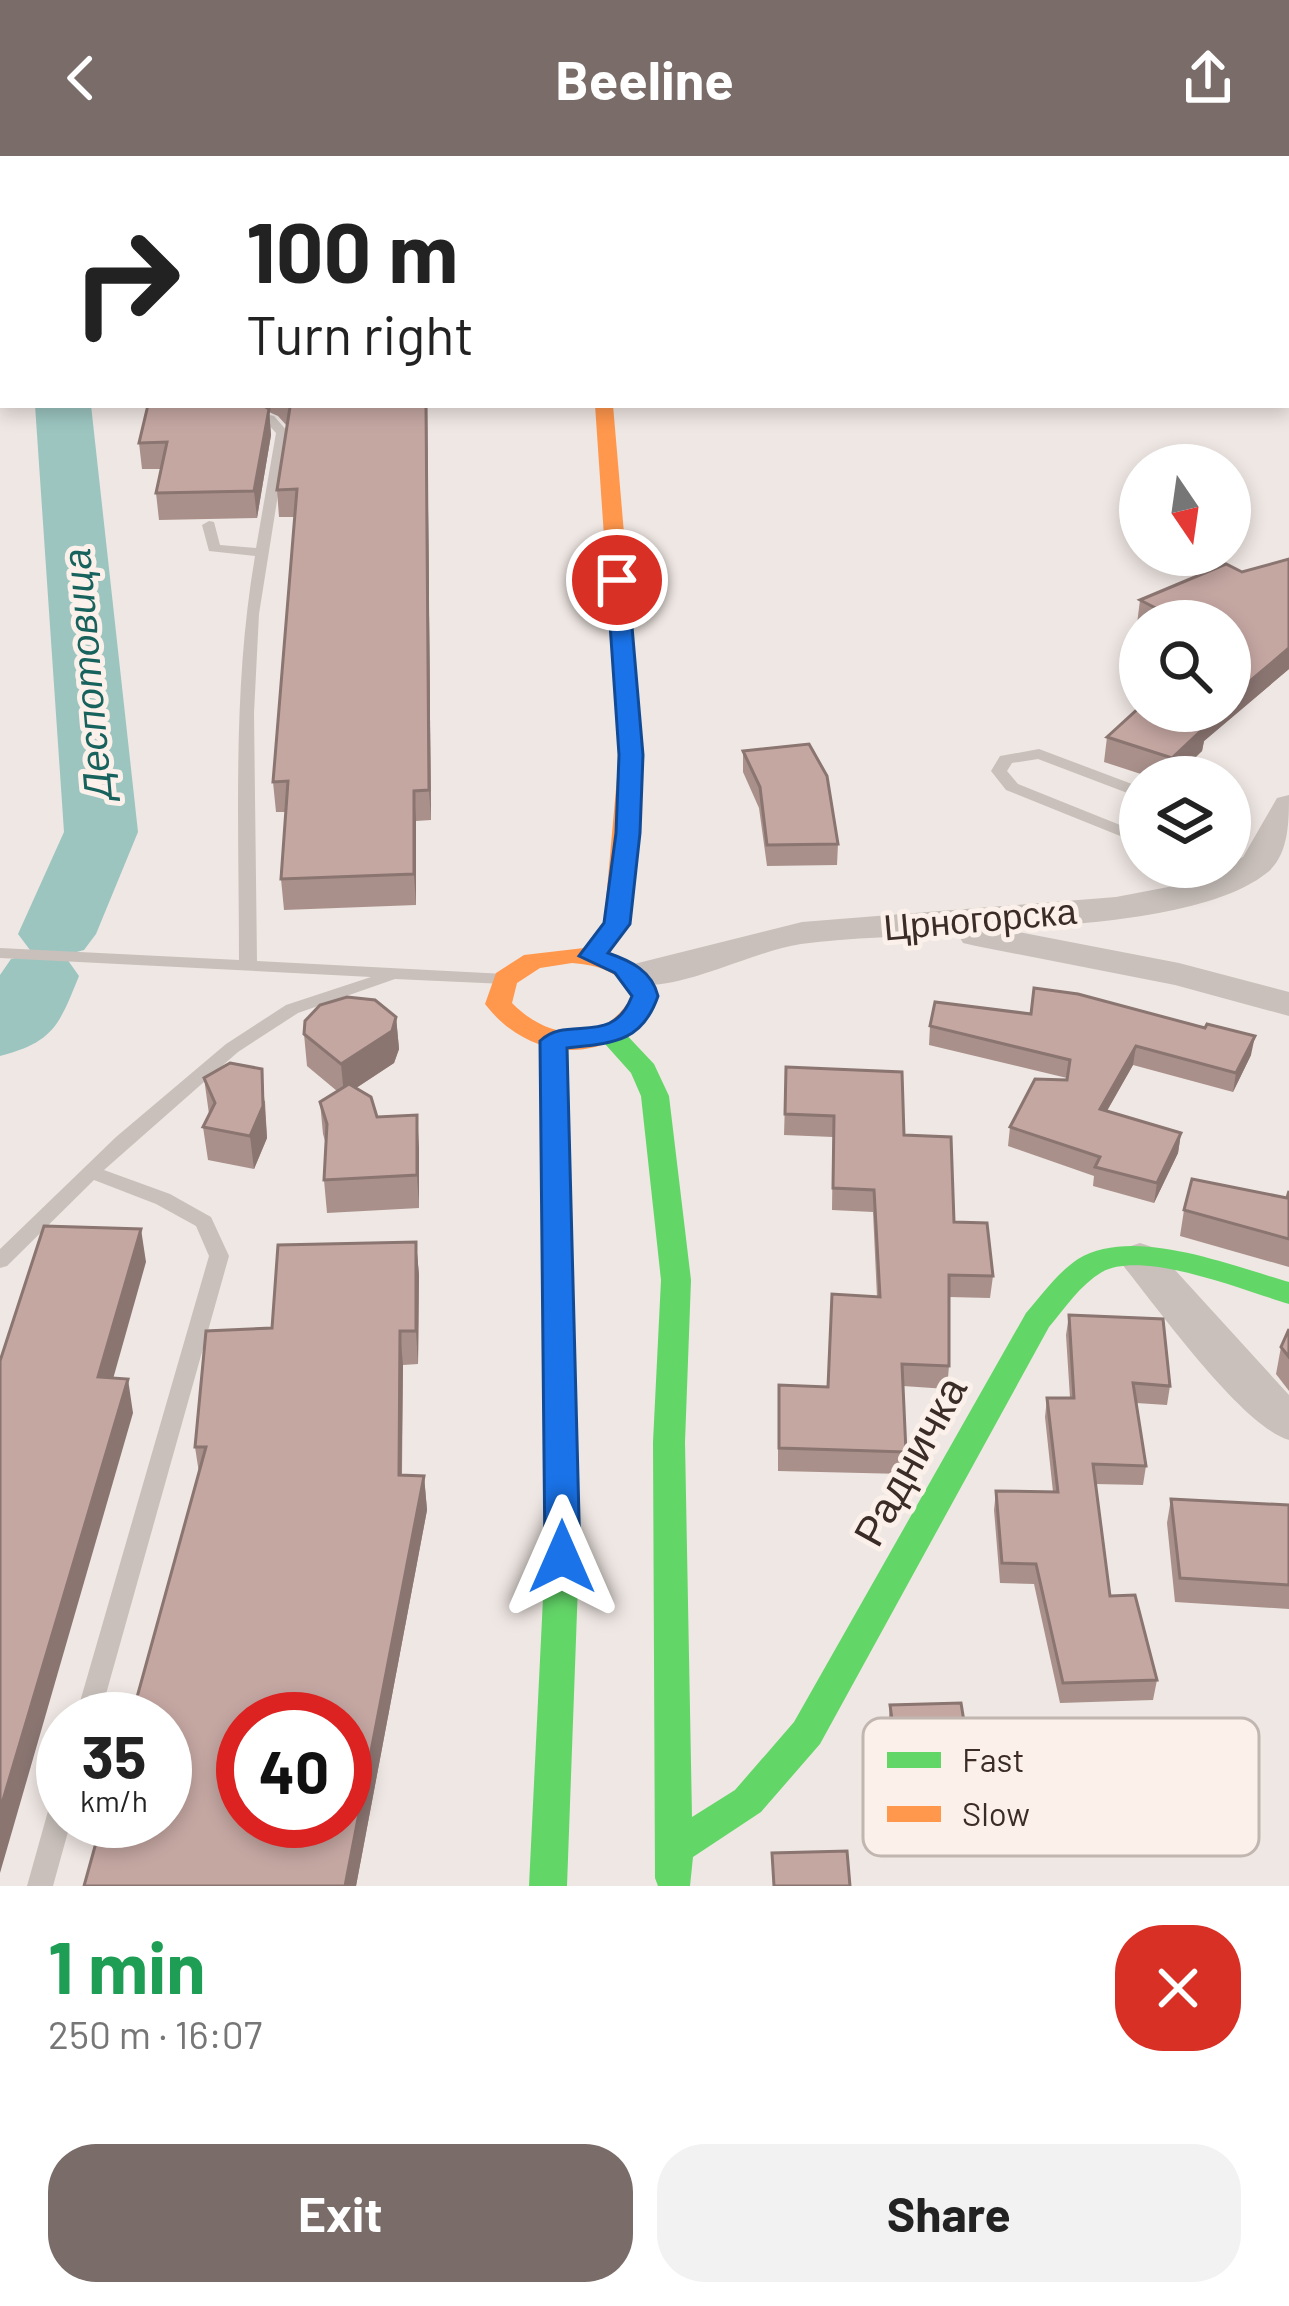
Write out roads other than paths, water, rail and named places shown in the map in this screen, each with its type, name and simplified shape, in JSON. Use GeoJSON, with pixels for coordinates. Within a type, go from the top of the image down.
{"type":"FeatureCollection","features":[{"type":"Feature","properties":{"kind":"street"},"geometry":{"type":"LineString","coordinates":[[592,956],[617,924],[631,755],[604,408]]}},
{"type":"Feature","properties":{"kind":"street","name":"Црногорска"},"geometry":{"type":"LineString","coordinates":[[1251,865],[1257,864],[1289,805]]}},
{"type":"Feature","properties":{"kind":"street","name":"Црногорска"},"geometry":{"type":"LineString","coordinates":[[634,975],[698,963],[746,944],[802,933],[1116,908],[1202,888]]}},
{"type":"Feature","properties":{"kind":"street"},"geometry":{"type":"LineString","coordinates":[[929,926],[1179,974],[1289,1004]]}},
{"type":"Feature","properties":{"kind":"street"},"geometry":{"type":"LineString","coordinates":[[592,956],[634,975],[642,985],[644,1007],[626,1027],[611,1035],[554,1041],[516,1028],[503,1017],[498,991],[506,979],[533,961],[592,956]]}},
{"type":"Feature","properties":{"kind":"street"},"geometry":{"type":"LineString","coordinates":[[611,1035],[644,1070],[655,1096],[676,1280],[669,1442],[674,1886]]}},
{"type":"Feature","properties":{"kind":"street"},"geometry":{"type":"LineString","coordinates":[[548,1886],[562,1557],[554,1041]]}},
{"type":"Feature","properties":{"kind":"street","name":"Радничка"},"geometry":{"type":"LineString","coordinates":[[675,1848],[748,1801],[807,1733],[1037,1321],[1104,1258],[1140,1258]]}},
{"type":"Feature","properties":{"kind":"street"},"geometry":{"type":"LineString","coordinates":[[1140,1258],[1289,1293]]}},
{"type":"Feature","properties":{"kind":"street"},"geometry":{"type":"LineString","coordinates":[[1140,1258],[1230,1364],[1289,1423]]}},
{"type":"Feature","properties":{"kind":"lane"},"geometry":{"type":"LineString","coordinates":[[228,415],[260,416],[276,423],[282,432],[252,614],[246,713],[248,964]]}},
{"type":"Feature","properties":{"kind":"lane"},"geometry":{"type":"LineString","coordinates":[[209,525],[214,548],[262,553]]}},
{"type":"Feature","properties":{"kind":"lane"},"geometry":{"type":"LineString","coordinates":[[1119,785],[1030,752],[1006,759],[999,771],[1012,787],[1119,830]]}},
{"type":"Feature","properties":{"kind":"lane"},"geometry":{"type":"LineString","coordinates":[[0,953],[506,979]]}},
{"type":"Feature","properties":{"kind":"lane"},"geometry":{"type":"LineString","coordinates":[[0,1262],[90,1172],[232,1048],[292,1009],[396,976]]}},
{"type":"Feature","properties":{"kind":"lane"},"geometry":{"type":"LineString","coordinates":[[90,1172],[164,1199],[204,1222],[219,1256],[95,1692]]}},
{"type":"Feature","properties":{"kind":"lane"},"geometry":{"type":"LineString","coordinates":[[40,1886],[51,1848]]}},
{"type":"Feature","properties":{"kind":"waterway","name":"Деспотовица"},"geometry":{"type":"LineString","coordinates":[[57,934],[101,832],[63,408]]}},
{"type":"Feature","properties":{"kind":"waterway","name":"Деспотовица"},"geometry":{"type":"LineString","coordinates":[[0,1031],[21,1019],[39,976]]}}]}
